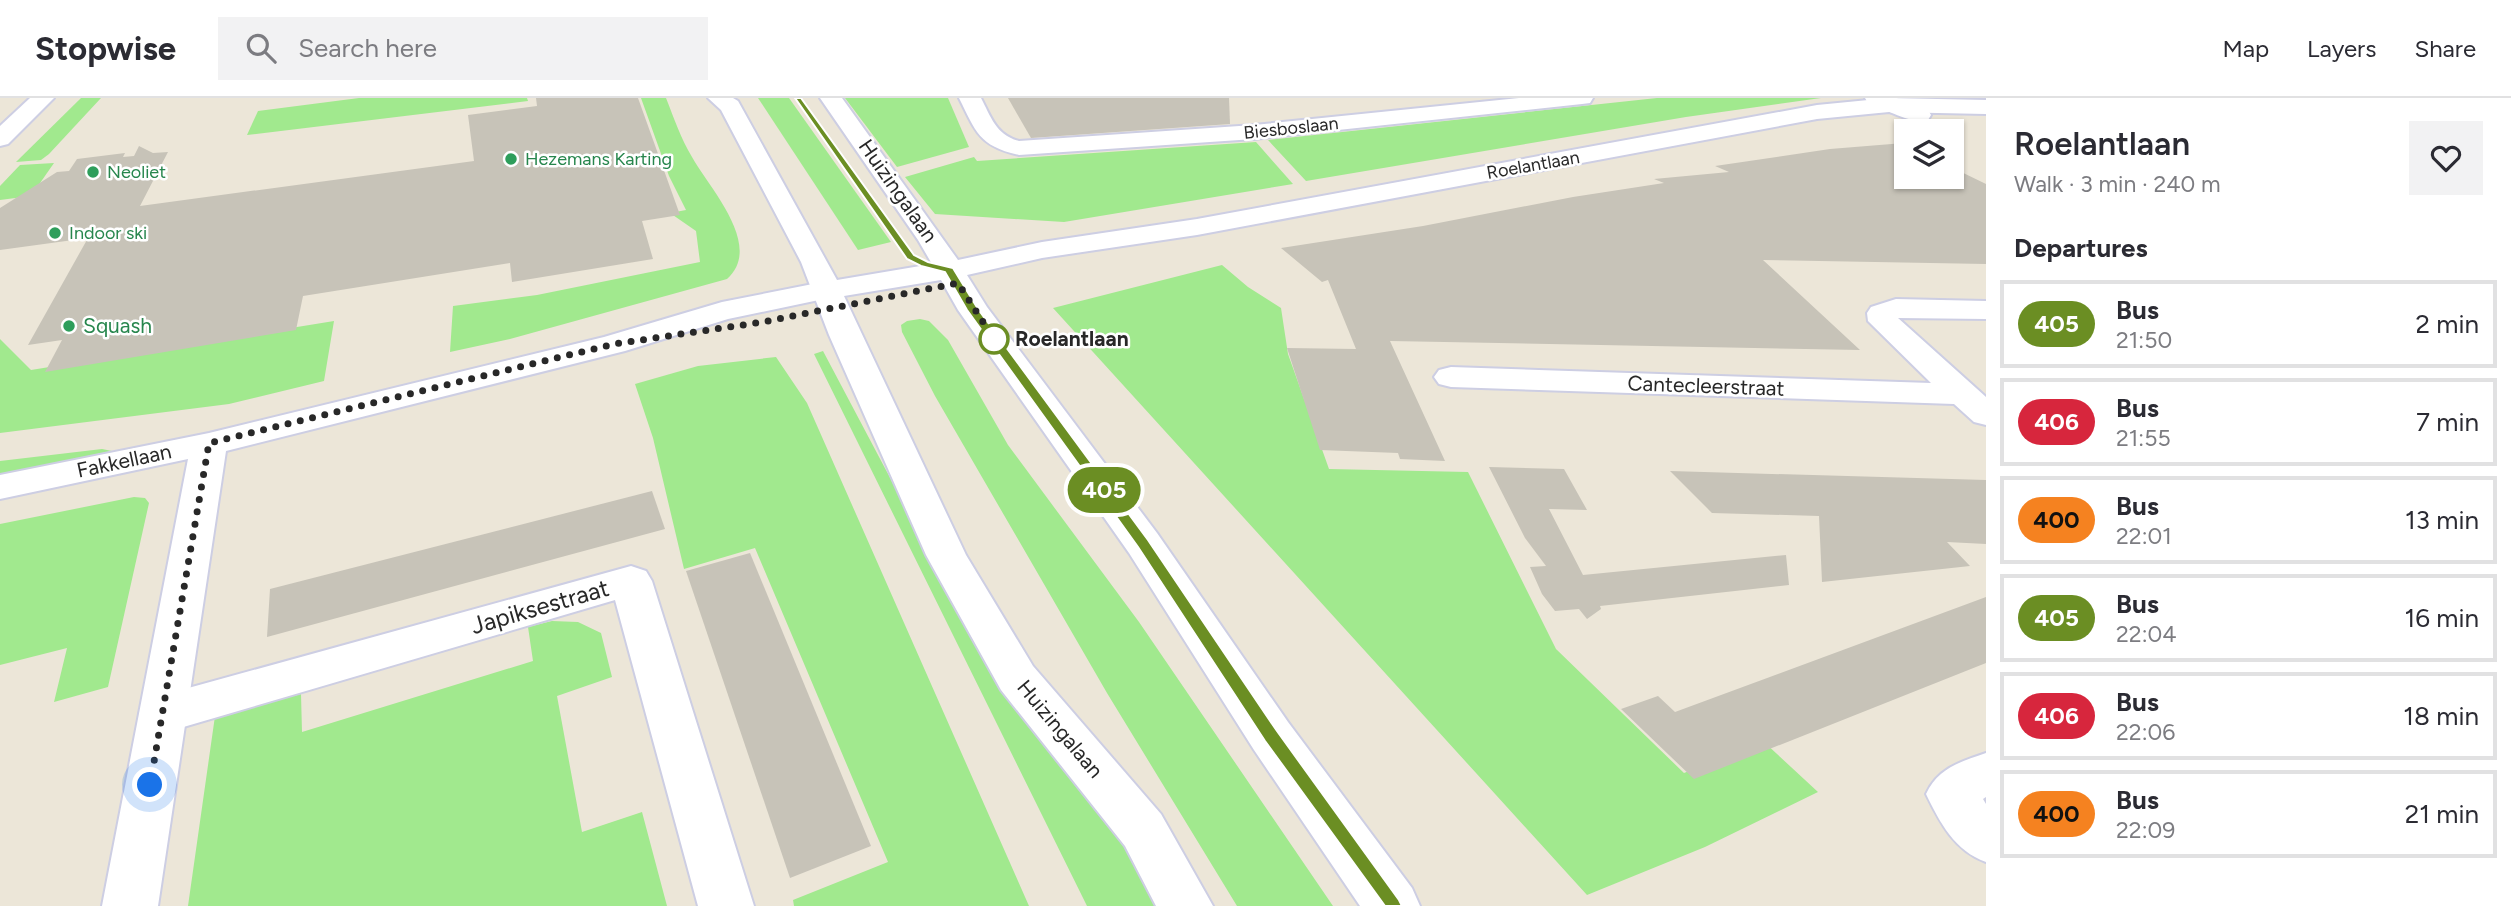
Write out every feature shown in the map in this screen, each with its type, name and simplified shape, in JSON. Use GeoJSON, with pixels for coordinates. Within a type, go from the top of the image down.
{"type":"FeatureCollection","features":[{"type":"Feature","properties":{"kind":"main road"},"geometry":{"type":"LineString","coordinates":[[0,139],[43,98]]}},
{"type":"Feature","properties":{"kind":"main road","name":"Huizingalaan"},"geometry":{"type":"LineString","coordinates":[[719,98],[730,106],[831,299],[947,555],[1017,678],[1143,830],[1185,906]]}},
{"type":"Feature","properties":{"kind":"main road","name":"Huizingalaan"},"geometry":{"type":"LineString","coordinates":[[831,98],[933,240],[973,310],[1143,543],[1271,736],[1392,906]]}},
{"type":"Feature","properties":{"kind":"main road","name":"Biesboslaan"},"geometry":{"type":"LineString","coordinates":[[970,98],[990,136],[999,145],[1019,148],[1255,132],[1582,98]]}},
{"type":"Feature","properties":{"kind":"main road","name":"Roelantlaan"},"geometry":{"type":"LineString","coordinates":[[831,299],[1196,227],[1856,106],[1899,104],[1986,107]]}},
{"type":"Feature","properties":{"kind":"main road","name":"Roelantlaan"},"geometry":{"type":"LineString","coordinates":[[1787,120],[1899,104],[1986,116]]}},
{"type":"Feature","properties":{"kind":"main road","name":"Fakkellaan"},"geometry":{"type":"LineString","coordinates":[[0,486],[209,443],[614,344],[831,299]]}},
{"type":"Feature","properties":{"kind":"main road"},"geometry":{"type":"LineString","coordinates":[[1974,405],[1883,321],[1882,313],[1896,309],[1986,310]]}},
{"type":"Feature","properties":{"kind":"main road","name":"Cantecleerstraat"},"geometry":{"type":"LineString","coordinates":[[1451,377],[1974,405]]}},
{"type":"Feature","properties":{"kind":"main road"},"geometry":{"type":"LineString","coordinates":[[130,906],[209,443]]}},
{"type":"Feature","properties":{"kind":"main road","name":"Japiksestraat"},"geometry":{"type":"LineString","coordinates":[[163,714],[631,581],[726,906]]}},
{"type":"Feature","properties":{"kind":"main road"},"geometry":{"type":"LineString","coordinates":[[1986,774],[1951,794],[1968,820],[1986,839]]}},
{"type":"Feature","properties":{"kind":"green space"},"geometry":{"type":"Polygon","coordinates":[[[81,98],[101,98],[49,154],[41,160],[16,162],[81,98]]]}},
{"type":"Feature","properties":{"kind":"green space"},"geometry":{"type":"Polygon","coordinates":[[[359,98],[527,98],[528,101],[247,135],[258,111],[359,98]]]}},
{"type":"Feature","properties":{"kind":"green space"},"geometry":{"type":"Polygon","coordinates":[[[641,98],[666,98],[688,150],[721,201],[737,234],[740,251],[737,266],[727,279],[510,339],[450,352],[453,306],[537,295],[700,262],[696,231],[670,213],[686,210],[669,176],[641,98]]]}},
{"type":"Feature","properties":{"kind":"green space"},"geometry":{"type":"Polygon","coordinates":[[[758,98],[789,98],[891,242],[858,250],[758,98]]]}},
{"type":"Feature","properties":{"kind":"green space"},"geometry":{"type":"Polygon","coordinates":[[[845,98],[948,98],[969,147],[897,167],[845,98]]]}},
{"type":"Feature","properties":{"kind":"green space"},"geometry":{"type":"Polygon","coordinates":[[[1657,98],[1821,98],[1686,117],[1306,181],[1268,140],[1657,98]]]}},
{"type":"Feature","properties":{"kind":"green space"},"geometry":{"type":"Polygon","coordinates":[[[1256,142],[1293,184],[1064,222],[935,214],[905,177],[974,157],[977,161],[1256,142]]]}},
{"type":"Feature","properties":{"kind":"green space"},"geometry":{"type":"Polygon","coordinates":[[[54,163],[31,196],[0,200],[0,186],[20,165],[54,163]]]}},
{"type":"Feature","properties":{"kind":"green space"},"geometry":{"type":"Polygon","coordinates":[[[1222,265],[1248,287],[1281,308],[1288,354],[1329,469],[1468,472],[1556,649],[1684,773],[1764,742],[1818,792],[1705,847],[1587,895],[1053,308],[1222,265]]]}},
{"type":"Feature","properties":{"kind":"green space"},"geometry":{"type":"Polygon","coordinates":[[[920,319],[929,321],[948,340],[1008,445],[1139,622],[1333,906],[1237,906],[1107,693],[935,396],[902,332],[901,325],[920,319]]]}},
{"type":"Feature","properties":{"kind":"green space"},"geometry":{"type":"Polygon","coordinates":[[[334,321],[324,381],[229,404],[0,433],[0,339],[31,370],[334,321]]]}},
{"type":"Feature","properties":{"kind":"green space"},"geometry":{"type":"Polygon","coordinates":[[[823,351],[997,680],[1123,843],[1158,906],[1087,906],[814,354],[823,351]]]}},
{"type":"Feature","properties":{"kind":"green space"},"geometry":{"type":"Polygon","coordinates":[[[776,357],[807,403],[1029,906],[794,906],[793,900],[888,862],[755,548],[684,569],[653,438],[635,384],[698,366],[776,357]]]}},
{"type":"Feature","properties":{"kind":"green space"},"geometry":{"type":"Polygon","coordinates":[[[102,449],[112,451],[0,474],[0,461],[102,449]]]}},
{"type":"Feature","properties":{"kind":"green space"},"geometry":{"type":"Polygon","coordinates":[[[134,497],[145,498],[149,503],[108,687],[54,702],[67,648],[0,665],[0,524],[134,497]]]}},
{"type":"Feature","properties":{"kind":"green space"},"geometry":{"type":"Polygon","coordinates":[[[552,621],[578,622],[601,633],[612,677],[557,696],[582,832],[642,812],[667,906],[188,906],[215,716],[301,694],[302,732],[533,661],[528,627],[552,621]]]}},
{"type":"Feature","properties":{"kind":"building"},"geometry":{"type":"Polygon","coordinates":[[[536,98],[638,98],[680,215],[642,221],[653,259],[512,282],[510,263],[303,296],[296,330],[45,372],[62,340],[28,345],[88,238],[0,250],[0,208],[57,172],[69,171],[77,159],[125,153],[123,157],[134,156],[139,146],[153,153],[168,152],[140,206],[474,161],[468,115],[537,106],[536,98]]]}},
{"type":"Feature","properties":{"kind":"building"},"geometry":{"type":"Polygon","coordinates":[[[1008,98],[1229,98],[1230,124],[1031,138],[1008,98]]]}},
{"type":"Feature","properties":{"kind":"building"},"geometry":{"type":"Polygon","coordinates":[[[1894,144],[1894,189],[1964,189],[1964,173],[1986,184],[1986,264],[1763,260],[1860,350],[1390,341],[1445,461],[1400,459],[1398,453],[1320,450],[1287,348],[1356,349],[1328,280],[1322,282],[1281,248],[1664,183],[1654,179],[1729,172],[1715,166],[1830,149],[1894,144]]]}},
{"type":"Feature","properties":{"kind":"building"},"geometry":{"type":"Polygon","coordinates":[[[1489,467],[1564,469],[1587,510],[1549,509],[1583,575],[1786,555],[1789,585],[1600,606],[1601,609],[1587,619],[1579,609],[1555,611],[1542,594],[1530,567],[1546,566],[1525,538],[1489,467]]]}},
{"type":"Feature","properties":{"kind":"building"},"geometry":{"type":"Polygon","coordinates":[[[1670,471],[1986,480],[1986,544],[1947,542],[1970,566],[1822,582],[1819,516],[1712,513],[1670,471]]]}},
{"type":"Feature","properties":{"kind":"building"},"geometry":{"type":"Polygon","coordinates":[[[652,491],[665,529],[267,637],[270,589],[652,491]]]}},
{"type":"Feature","properties":{"kind":"building"},"geometry":{"type":"Polygon","coordinates":[[[750,553],[871,846],[790,878],[686,571],[750,553]]]}},
{"type":"Feature","properties":{"kind":"building"},"geometry":{"type":"Polygon","coordinates":[[[1986,597],[1986,663],[1694,779],[1621,709],[1658,696],[1675,712],[1986,597]]]}},
{"type":"Feature","properties":{"kind":"bus line","name":"405"},"geometry":{"type":"LineString","coordinates":[[799,98],[911,257],[949,270],[973,310],[1143,543],[1271,736],[1392,906]]}},
{"type":"Feature","properties":{"kind":"place","name":"Hezemans Karting"},"geometry":{"type":"Point","coordinates":[511,159]}},
{"type":"Feature","properties":{"kind":"place","name":"Neoliet"},"geometry":{"type":"Point","coordinates":[93,172]}},
{"type":"Feature","properties":{"kind":"place","name":"Indoor ski"},"geometry":{"type":"Point","coordinates":[55,233]}},
{"type":"Feature","properties":{"kind":"place","name":"Squash"},"geometry":{"type":"Point","coordinates":[69,326]}},
{"type":"Feature","properties":{"kind":"place","name":"Roelantlaan"},"geometry":{"type":"Point","coordinates":[994,339]}},
{"type":"Feature","properties":{"kind":"route"},"geometry":{"type":"LineString","coordinates":[[150,785],[209,443],[614,344],[763,322],[958,283],[994,339]]}}]}
